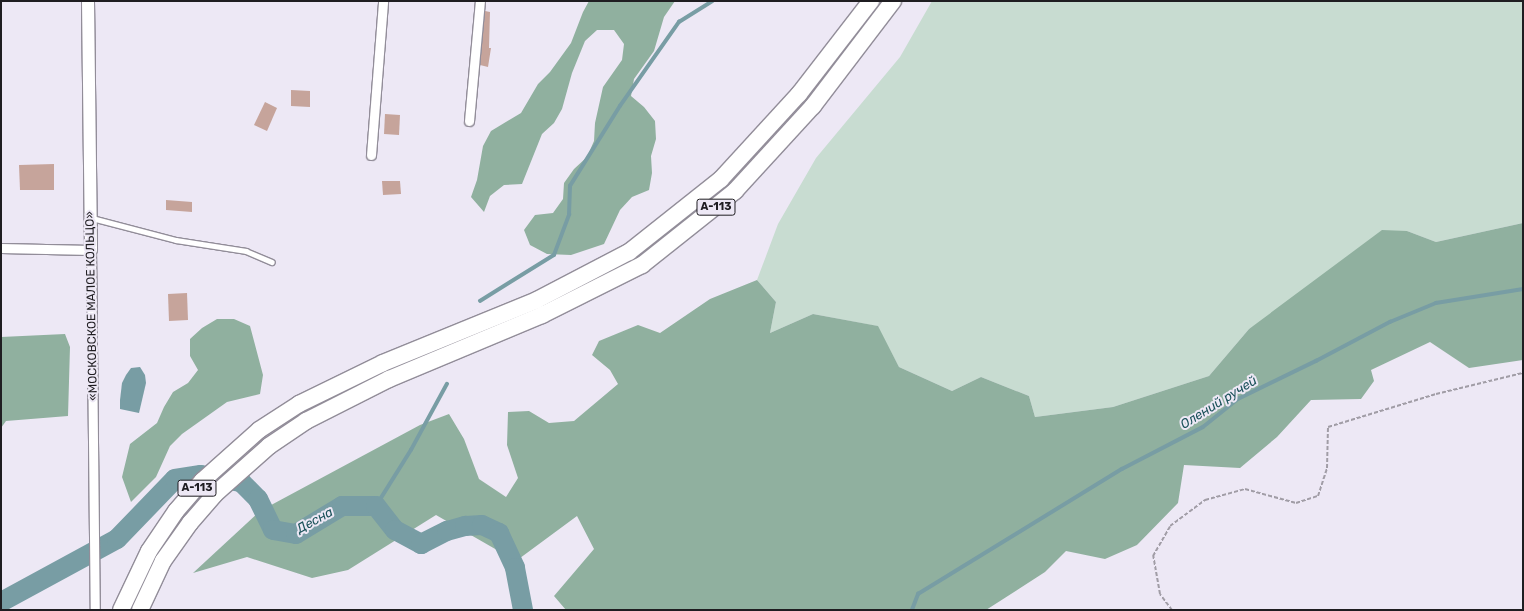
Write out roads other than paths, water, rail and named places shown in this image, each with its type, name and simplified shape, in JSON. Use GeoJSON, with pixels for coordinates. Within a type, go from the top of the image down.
{"type":"FeatureCollection","features":[{"type":"Feature","properties":{"kind":"highway","name":"А-113"},"geometry":{"type":"LineString","coordinates":[[123,604],[149,551],[176,511],[202,481],[259,430],[299,404],[383,363],[537,300],[629,252],[721,179],[799,94],[871,1]]}},
{"type":"Feature","properties":{"kind":"highway","name":"А-113"},"geometry":{"type":"LineString","coordinates":[[141,606],[164,561],[190,523],[215,494],[269,446],[306,421],[389,379],[542,315],[642,265],[735,192],[813,106],[893,1]]}},
{"type":"Feature","properties":{"kind":"street","name":"«МОСКОВСКОЕ МАЛОЕ КОЛЬЦО»"},"geometry":{"type":"LineString","coordinates":[[88,1],[95,610]]}},
{"type":"Feature","properties":{"kind":"street"},"geometry":{"type":"LineString","coordinates":[[371,155],[383,1]]}},
{"type":"Feature","properties":{"kind":"street"},"geometry":{"type":"LineString","coordinates":[[469,121],[480,1]]}},
{"type":"Feature","properties":{"kind":"street"},"geometry":{"type":"LineString","coordinates":[[1,248],[91,250]]}},
{"type":"Feature","properties":{"kind":"lane"},"geometry":{"type":"LineString","coordinates":[[90,217],[176,240],[246,251],[272,262]]}},
{"type":"Feature","properties":{"kind":"water"},"geometry":{"type":"Polygon","coordinates":[[[140,367],[145,375],[146,383],[139,413],[120,409],[122,383],[131,368],[140,367]]]}},
{"type":"Feature","properties":{"kind":"waterway"},"geometry":{"type":"LineString","coordinates":[[480,301],[554,255],[569,215],[570,186],[620,106],[679,22],[712,1]]}},
{"type":"Feature","properties":{"kind":"waterway","name":"Олений ручей"},"geometry":{"type":"LineString","coordinates":[[912,610],[918,594],[1122,469],[1203,427],[1238,399],[1316,361],[1390,322],[1436,303],[1523,289]]}},
{"type":"Feature","properties":{"kind":"waterway"},"geometry":{"type":"LineString","coordinates":[[376,506],[411,450],[447,384]]}},
{"type":"Feature","properties":{"kind":"waterway","name":"Десна"},"geometry":{"type":"LineString","coordinates":[[1,602],[117,539],[175,479],[201,475],[241,482],[258,499],[273,530],[296,534],[342,506],[376,506],[395,530],[421,544],[447,531],[465,526],[482,525],[499,533],[515,568],[523,610]]}}]}
